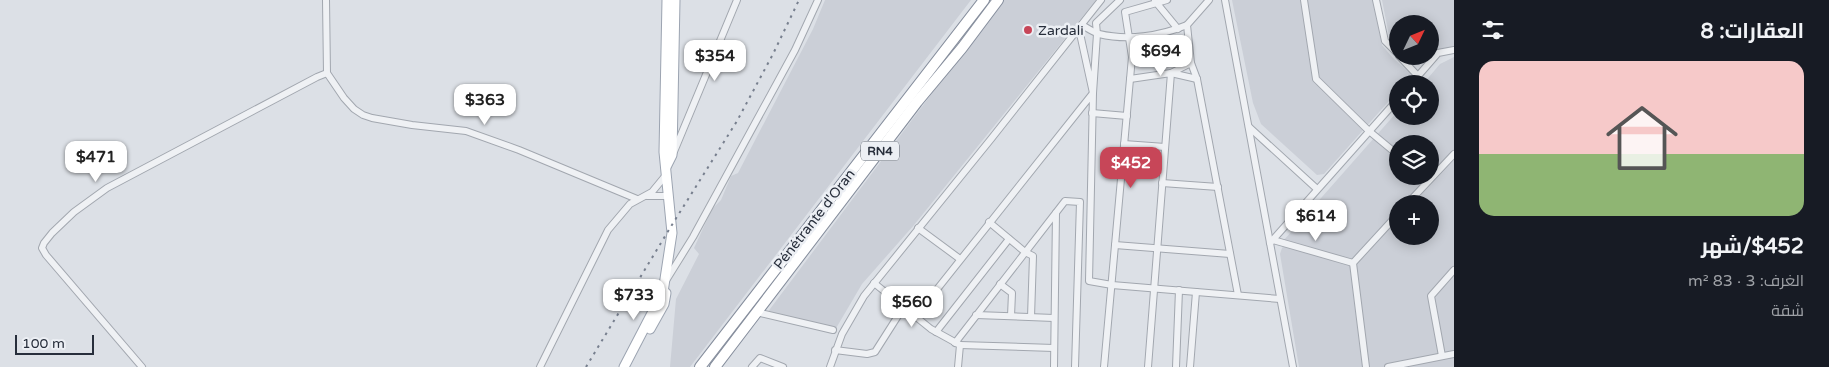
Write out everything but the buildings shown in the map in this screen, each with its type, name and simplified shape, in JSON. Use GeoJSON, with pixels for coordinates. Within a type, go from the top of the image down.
{"type":"FeatureCollection","features":[{"type":"Feature","properties":{"kind":"highway","name":"Pénétrante d'Oran"},"geometry":{"type":"LineString","coordinates":[[700,367],[984,0]]}},
{"type":"Feature","properties":{"kind":"highway","name":"Pénétrante d'Oran"},"geometry":{"type":"LineString","coordinates":[[715,367],[911,109],[962,48],[998,0]]}},
{"type":"Feature","properties":{"kind":"main road"},"geometry":{"type":"LineString","coordinates":[[625,367],[664,304],[666,296],[664,283],[672,233],[664,152],[667,0]]}},
{"type":"Feature","properties":{"kind":"main road"},"geometry":{"type":"LineString","coordinates":[[666,171],[672,155],[675,0]]}},
{"type":"Feature","properties":{"kind":"street"},"geometry":{"type":"LineString","coordinates":[[326,0],[327,73],[344,98],[354,109],[363,115],[412,125],[466,131],[519,150],[637,199]]}},
{"type":"Feature","properties":{"kind":"street"},"geometry":{"type":"LineString","coordinates":[[672,155],[738,0]]}},
{"type":"Feature","properties":{"kind":"street"},"geometry":{"type":"LineString","coordinates":[[664,283],[693,238],[795,50],[818,0]]}},
{"type":"Feature","properties":{"kind":"street"},"geometry":{"type":"LineString","coordinates":[[830,367],[835,350],[854,312],[874,283],[1101,0]]}},
{"type":"Feature","properties":{"kind":"street"},"geometry":{"type":"LineString","coordinates":[[1120,0],[1096,23],[1097,34],[1092,93],[1089,281],[1112,285],[1280,299]]}},
{"type":"Feature","properties":{"kind":"street"},"geometry":{"type":"LineString","coordinates":[[1104,367],[1132,57],[1125,12],[1166,0]]}},
{"type":"Feature","properties":{"kind":"street"},"geometry":{"type":"LineString","coordinates":[[1081,27],[1097,34],[1129,38],[1178,29],[1187,25],[1209,0]]}},
{"type":"Feature","properties":{"kind":"street"},"geometry":{"type":"LineString","coordinates":[[1226,0],[1293,367]]}},
{"type":"Feature","properties":{"kind":"street"},"geometry":{"type":"LineString","coordinates":[[1304,0],[1316,79],[1369,131],[1389,148]]}},
{"type":"Feature","properties":{"kind":"street"},"geometry":{"type":"LineString","coordinates":[[1376,0],[1385,41],[1389,45]]}},
{"type":"Feature","properties":{"kind":"street"},"geometry":{"type":"LineString","coordinates":[[1156,2],[1178,29]]}},
{"type":"Feature","properties":{"kind":"street"},"geometry":{"type":"LineString","coordinates":[[1187,25],[1191,63],[1197,79],[1238,295]]}},
{"type":"Feature","properties":{"kind":"street"},"geometry":{"type":"LineString","coordinates":[[915,317],[1092,93],[1081,27]]}},
{"type":"Feature","properties":{"kind":"street"},"geometry":{"type":"LineString","coordinates":[[1419,75],[1438,54],[1454,50]]}},
{"type":"Feature","properties":{"kind":"street"},"geometry":{"type":"LineString","coordinates":[[1130,79],[1171,73],[1191,63]]}},
{"type":"Feature","properties":{"kind":"street"},"geometry":{"type":"LineString","coordinates":[[1408,65],[1417,75]]}},
{"type":"Feature","properties":{"kind":"street"},"geometry":{"type":"LineString","coordinates":[[142,367],[46,255],[42,248],[44,243],[74,212],[107,188],[327,73]]}},
{"type":"Feature","properties":{"kind":"street"},"geometry":{"type":"LineString","coordinates":[[1171,73],[1197,79]]}},
{"type":"Feature","properties":{"kind":"street"},"geometry":{"type":"LineString","coordinates":[[1148,367],[1171,73]]}},
{"type":"Feature","properties":{"kind":"street"},"geometry":{"type":"LineString","coordinates":[[1271,242],[1389,109]]}},
{"type":"Feature","properties":{"kind":"street"},"geometry":{"type":"LineString","coordinates":[[1092,113],[1127,116]]}},
{"type":"Feature","properties":{"kind":"street"},"geometry":{"type":"LineString","coordinates":[[1249,126],[1317,189]]}},
{"type":"Feature","properties":{"kind":"street"},"geometry":{"type":"LineString","coordinates":[[1124,144],[1165,147]]}},
{"type":"Feature","properties":{"kind":"street"},"geometry":{"type":"LineString","coordinates":[[1439,167],[1454,154]]}},
{"type":"Feature","properties":{"kind":"street"},"geometry":{"type":"LineString","coordinates":[[647,196],[666,171]]}},
{"type":"Feature","properties":{"kind":"street"},"geometry":{"type":"LineString","coordinates":[[1162,183],[1218,187]]}},
{"type":"Feature","properties":{"kind":"street"},"geometry":{"type":"LineString","coordinates":[[540,367],[608,230],[630,204],[637,199],[647,196],[668,196]]}},
{"type":"Feature","properties":{"kind":"street"},"geometry":{"type":"LineString","coordinates":[[958,367],[957,344],[976,315],[1065,201],[1080,202],[1075,367]]}},
{"type":"Feature","properties":{"kind":"street"},"geometry":{"type":"LineString","coordinates":[[1054,367],[1056,212]]}},
{"type":"Feature","properties":{"kind":"street"},"geometry":{"type":"LineString","coordinates":[[989,222],[1025,252],[1033,256],[1031,317]]}},
{"type":"Feature","properties":{"kind":"street"},"geometry":{"type":"LineString","coordinates":[[1352,263],[1389,224]]}},
{"type":"Feature","properties":{"kind":"street"},"geometry":{"type":"LineString","coordinates":[[918,228],[960,259]]}},
{"type":"Feature","properties":{"kind":"street"},"geometry":{"type":"LineString","coordinates":[[936,332],[1009,239]]}},
{"type":"Feature","properties":{"kind":"street"},"geometry":{"type":"LineString","coordinates":[[1271,242],[1352,263]]}},
{"type":"Feature","properties":{"kind":"street"},"geometry":{"type":"LineString","coordinates":[[1115,245],[1230,254]]}},
{"type":"Feature","properties":{"kind":"street"},"geometry":{"type":"LineString","coordinates":[[1352,263],[1366,367]]}},
{"type":"Feature","properties":{"kind":"street"},"geometry":{"type":"LineString","coordinates":[[1442,356],[1430,296],[1454,270]]}},
{"type":"Feature","properties":{"kind":"street"},"geometry":{"type":"LineString","coordinates":[[874,283],[915,317],[957,344],[1054,348]]}},
{"type":"Feature","properties":{"kind":"street"},"geometry":{"type":"LineString","coordinates":[[1000,284],[1012,293],[1011,316]]}},
{"type":"Feature","properties":{"kind":"street"},"geometry":{"type":"LineString","coordinates":[[1176,367],[1179,290]]}},
{"type":"Feature","properties":{"kind":"street"},"geometry":{"type":"LineString","coordinates":[[1190,367],[1196,292]]}},
{"type":"Feature","properties":{"kind":"street"},"geometry":{"type":"LineString","coordinates":[[835,350],[867,354],[876,352],[903,308]]}},
{"type":"Feature","properties":{"kind":"street"},"geometry":{"type":"LineString","coordinates":[[756,312],[833,330]]}},
{"type":"Feature","properties":{"kind":"street"},"geometry":{"type":"LineString","coordinates":[[976,315],[1054,318]]}},
{"type":"Feature","properties":{"kind":"street"},"geometry":{"type":"LineString","coordinates":[[1388,367],[1454,354]]}},
{"type":"Feature","properties":{"kind":"street"},"geometry":{"type":"LineString","coordinates":[[752,367],[760,358],[782,367]]}},
{"type":"Feature","properties":{"kind":"shaded area"},"geometry":{"type":"Polygon","coordinates":[[[825,0],[971,0],[690,367],[670,367],[676,299],[699,254],[694,248],[712,209],[721,200],[731,176],[738,173],[813,29],[825,0]]]}},
{"type":"Feature","properties":{"kind":"shaded area"},"geometry":{"type":"Polygon","coordinates":[[[1002,0],[1096,0],[914,225],[862,284],[835,330],[764,317],[1002,0]]]}},
{"type":"Feature","properties":{"kind":"shaded area"},"geometry":{"type":"Polygon","coordinates":[[[1232,0],[1373,0],[1382,45],[1389,53],[1389,65],[1401,65],[1412,75],[1389,75],[1389,101],[1324,174],[1317,175],[1261,124],[1253,103],[1232,0]]]}},
{"type":"Feature","properties":{"kind":"shaded area"},"geometry":{"type":"Polygon","coordinates":[[[1382,0],[1454,0],[1454,46],[1439,50],[1439,15],[1389,15],[1389,36],[1382,0]]]}},
{"type":"Feature","properties":{"kind":"shaded area"},"geometry":{"type":"Polygon","coordinates":[[[1454,57],[1454,367],[1299,367],[1280,254],[1282,248],[1288,242],[1284,240],[1389,121],[1389,125],[1439,125],[1439,75],[1431,75],[1440,64],[1454,57]]]}},
{"type":"Feature","properties":{"kind":"railway"},"geometry":{"type":"LineString","coordinates":[[586,367],[737,121],[799,0]]}},
{"type":"Feature","properties":{"kind":"place","name":"Zardali"},"geometry":{"type":"Point","coordinates":[1028,30]}}]}
